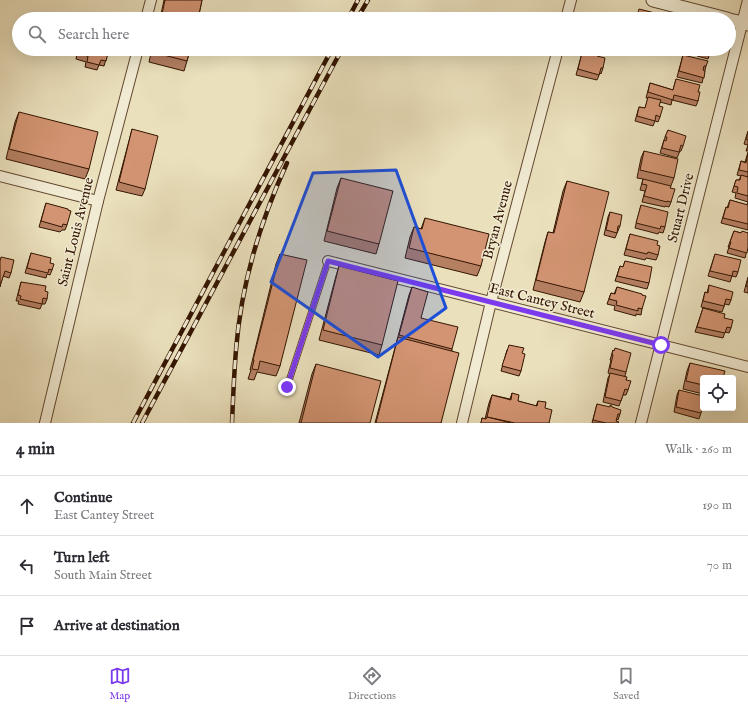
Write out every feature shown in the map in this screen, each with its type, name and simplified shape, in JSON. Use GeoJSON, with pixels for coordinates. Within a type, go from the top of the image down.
{"type":"FeatureCollection","features":[{"type":"Feature","properties":{"kind":"street"},"geometry":{"type":"LineString","coordinates":[[147,12],[150,0]]}},
{"type":"Feature","properties":{"kind":"street"},"geometry":{"type":"LineString","coordinates":[[568,12],[571,0]]}},
{"type":"Feature","properties":{"kind":"street"},"geometry":{"type":"LineString","coordinates":[[653,0],[698,12]]}},
{"type":"Feature","properties":{"kind":"street","name":"Stuart Drive"},"geometry":{"type":"LineString","coordinates":[[736,22],[748,0]]}},
{"type":"Feature","properties":{"kind":"street","name":"Saint Louis Avenue"},"geometry":{"type":"LineString","coordinates":[[45,423],[98,201],[136,56]]}},
{"type":"Feature","properties":{"kind":"street","name":"Bryan Avenue"},"geometry":{"type":"LineString","coordinates":[[462,423],[491,302],[556,56]]}},
{"type":"Feature","properties":{"kind":"street","name":"Stuart Drive"},"geometry":{"type":"LineString","coordinates":[[641,423],[661,345],[728,56]]}},
{"type":"Feature","properties":{"kind":"street"},"geometry":{"type":"LineString","coordinates":[[0,176],[98,201]]}},
{"type":"Feature","properties":{"kind":"street","name":"East Cantey Street"},"geometry":{"type":"LineString","coordinates":[[328,261],[748,367]]}},
{"type":"Feature","properties":{"kind":"lane"},"geometry":{"type":"LineString","coordinates":[[287,387],[328,261]]}},
{"type":"Feature","properties":{"kind":"highlighted area"},"geometry":{"type":"Polygon","coordinates":[[[396,170],[446,308],[378,357],[271,282],[313,173],[396,170]]]}},
{"type":"Feature","properties":{"kind":"building"},"geometry":{"type":"Polygon","coordinates":[[[165,0],[202,0],[199,12],[162,12],[165,0]]]}},
{"type":"Feature","properties":{"kind":"building"},"geometry":{"type":"Polygon","coordinates":[[[639,9],[651,12],[638,12],[639,9]]]}},
{"type":"Feature","properties":{"kind":"building"},"geometry":{"type":"Polygon","coordinates":[[[88,56],[107,56],[106,61],[101,60],[99,65],[87,62],[88,56]]]}},
{"type":"Feature","properties":{"kind":"building"},"geometry":{"type":"Polygon","coordinates":[[[168,56],[188,56],[187,61],[168,56]]]}},
{"type":"Feature","properties":{"kind":"building"},"geometry":{"type":"Polygon","coordinates":[[[581,56],[597,56],[605,58],[603,68],[601,68],[599,75],[578,69],[581,56]]]}},
{"type":"Feature","properties":{"kind":"building"},"geometry":{"type":"Polygon","coordinates":[[[683,56],[708,61],[703,70],[705,71],[704,78],[679,71],[683,56]]]}},
{"type":"Feature","properties":{"kind":"building"},"geometry":{"type":"Polygon","coordinates":[[[676,79],[700,85],[698,101],[674,95],[673,100],[648,92],[650,83],[673,90],[676,79]]]}},
{"type":"Feature","properties":{"kind":"building"},"geometry":{"type":"Polygon","coordinates":[[[648,97],[661,100],[659,106],[663,107],[660,117],[656,115],[655,121],[637,116],[639,107],[645,108],[648,97]]]}},
{"type":"Feature","properties":{"kind":"building"},"geometry":{"type":"Polygon","coordinates":[[[19,112],[98,132],[89,169],[9,149],[19,112]]]}},
{"type":"Feature","properties":{"kind":"building"},"geometry":{"type":"Polygon","coordinates":[[[132,129],[158,136],[145,189],[119,182],[132,129]]]}},
{"type":"Feature","properties":{"kind":"building"},"geometry":{"type":"Polygon","coordinates":[[[668,130],[686,136],[683,146],[681,145],[679,152],[662,148],[664,140],[666,141],[667,137],[665,137],[668,130]]]}},
{"type":"Feature","properties":{"kind":"building"},"geometry":{"type":"Polygon","coordinates":[[[644,151],[678,159],[674,178],[640,170],[644,151]]]}},
{"type":"Feature","properties":{"kind":"building"},"geometry":{"type":"Polygon","coordinates":[[[748,153],[748,172],[739,170],[741,161],[746,163],[748,153]]]}},
{"type":"Feature","properties":{"kind":"building"},"geometry":{"type":"Polygon","coordinates":[[[741,175],[748,177],[748,196],[737,193],[738,187],[734,186],[736,180],[740,180],[741,175]]]}},
{"type":"Feature","properties":{"kind":"building"},"geometry":{"type":"Polygon","coordinates":[[[341,178],[393,191],[379,244],[327,231],[341,178]]]}},
{"type":"Feature","properties":{"kind":"building"},"geometry":{"type":"Polygon","coordinates":[[[643,179],[671,186],[670,188],[675,189],[671,202],[644,196],[647,185],[642,184],[643,179]]]}},
{"type":"Feature","properties":{"kind":"building"},"geometry":{"type":"Polygon","coordinates":[[[567,181],[609,192],[584,292],[536,280],[548,232],[554,233],[567,181]]]}},
{"type":"Feature","properties":{"kind":"building"},"geometry":{"type":"Polygon","coordinates":[[[730,200],[748,205],[748,224],[723,218],[730,200]]]}},
{"type":"Feature","properties":{"kind":"building"},"geometry":{"type":"Polygon","coordinates":[[[46,203],[71,211],[67,225],[63,224],[62,227],[41,221],[46,203]]]}},
{"type":"Feature","properties":{"kind":"building"},"geometry":{"type":"Polygon","coordinates":[[[641,205],[668,212],[665,227],[661,226],[660,229],[636,223],[641,205]]]}},
{"type":"Feature","properties":{"kind":"building"},"geometry":{"type":"Polygon","coordinates":[[[610,212],[622,215],[617,233],[606,230],[610,212]]]}},
{"type":"Feature","properties":{"kind":"building"},"geometry":{"type":"Polygon","coordinates":[[[425,218],[489,234],[481,266],[409,248],[414,227],[422,229],[425,218]]]}},
{"type":"Feature","properties":{"kind":"building"},"geometry":{"type":"Polygon","coordinates":[[[734,231],[748,233],[747,253],[729,248],[734,231]]]}},
{"type":"Feature","properties":{"kind":"building"},"geometry":{"type":"Polygon","coordinates":[[[630,234],[658,241],[657,245],[660,246],[658,255],[626,249],[630,234]]]}},
{"type":"Feature","properties":{"kind":"building"},"geometry":{"type":"Polygon","coordinates":[[[31,253],[51,258],[50,263],[54,264],[52,270],[49,269],[48,273],[27,268],[31,253]]]}},
{"type":"Feature","properties":{"kind":"building"},"geometry":{"type":"Polygon","coordinates":[[[280,254],[307,260],[280,366],[260,361],[258,370],[252,369],[253,360],[280,254]]]}},
{"type":"Feature","properties":{"kind":"building"},"geometry":{"type":"Polygon","coordinates":[[[715,254],[741,260],[738,272],[733,271],[732,276],[710,271],[715,254]]]}},
{"type":"Feature","properties":{"kind":"building"},"geometry":{"type":"Polygon","coordinates":[[[1,257],[14,260],[11,273],[5,271],[0,283],[0,261],[1,257]]]}},
{"type":"Feature","properties":{"kind":"building"},"geometry":{"type":"Polygon","coordinates":[[[625,261],[652,267],[649,283],[617,276],[620,266],[623,267],[625,261]]]}},
{"type":"Feature","properties":{"kind":"building"},"geometry":{"type":"Polygon","coordinates":[[[339,266],[398,281],[382,345],[323,330],[339,266]]]}},
{"type":"Feature","properties":{"kind":"building"},"geometry":{"type":"Polygon","coordinates":[[[21,282],[46,286],[45,291],[48,292],[47,299],[43,298],[42,304],[20,299],[21,296],[18,295],[21,282]]]}},
{"type":"Feature","properties":{"kind":"building"},"geometry":{"type":"Polygon","coordinates":[[[709,285],[733,292],[731,300],[726,299],[724,306],[703,301],[705,292],[708,293],[709,285]]]}},
{"type":"Feature","properties":{"kind":"building"},"geometry":{"type":"Polygon","coordinates":[[[412,287],[428,292],[421,318],[458,327],[452,349],[399,335],[412,287]]]}},
{"type":"Feature","properties":{"kind":"building"},"geometry":{"type":"Polygon","coordinates":[[[617,287],[646,296],[642,309],[638,308],[638,311],[616,305],[617,301],[609,299],[611,293],[615,294],[617,287]]]}},
{"type":"Feature","properties":{"kind":"building"},"geometry":{"type":"Polygon","coordinates":[[[703,308],[725,314],[724,318],[733,320],[731,328],[727,327],[725,333],[697,327],[703,308]]]}},
{"type":"Feature","properties":{"kind":"building"},"geometry":{"type":"Polygon","coordinates":[[[398,337],[459,353],[441,423],[376,423],[398,337]]]}},
{"type":"Feature","properties":{"kind":"building"},"geometry":{"type":"Polygon","coordinates":[[[509,345],[524,348],[522,353],[525,354],[521,371],[502,366],[509,345]]]}},
{"type":"Feature","properties":{"kind":"building"},"geometry":{"type":"Polygon","coordinates":[[[615,348],[631,353],[626,372],[610,368],[613,350],[614,351],[615,348]]]}},
{"type":"Feature","properties":{"kind":"building"},"geometry":{"type":"Polygon","coordinates":[[[690,363],[725,371],[724,375],[700,375],[700,384],[686,381],[690,363]]]}},
{"type":"Feature","properties":{"kind":"building"},"geometry":{"type":"Polygon","coordinates":[[[316,364],[381,381],[370,423],[301,423],[316,364]]]}},
{"type":"Feature","properties":{"kind":"building"},"geometry":{"type":"Polygon","coordinates":[[[610,373],[627,377],[626,380],[631,381],[628,390],[625,389],[621,401],[605,397],[610,373]]]}},
{"type":"Feature","properties":{"kind":"building"},"geometry":{"type":"Polygon","coordinates":[[[679,390],[700,395],[701,413],[676,407],[679,390]]]}},
{"type":"Feature","properties":{"kind":"building"},"geometry":{"type":"Polygon","coordinates":[[[512,393],[519,395],[518,401],[537,406],[538,401],[546,402],[545,408],[552,410],[549,423],[515,423],[487,417],[492,395],[511,400],[512,393]]]}},
{"type":"Feature","properties":{"kind":"building"},"geometry":{"type":"Polygon","coordinates":[[[597,404],[610,407],[610,405],[621,410],[616,421],[619,422],[606,423],[593,420],[597,404]]]}},
{"type":"Feature","properties":{"kind":"building"},"geometry":{"type":"Polygon","coordinates":[[[487,417],[511,423],[481,423],[482,418],[486,419],[487,417]]]}},
{"type":"Feature","properties":{"kind":"railway"},"geometry":{"type":"LineString","coordinates":[[352,12],[358,0]]}},
{"type":"Feature","properties":{"kind":"railway"},"geometry":{"type":"LineString","coordinates":[[361,12],[368,0]]}},
{"type":"Feature","properties":{"kind":"railway"},"geometry":{"type":"LineString","coordinates":[[133,423],[328,56]]}},
{"type":"Feature","properties":{"kind":"railway"},"geometry":{"type":"LineString","coordinates":[[142,423],[338,56]]}},
{"type":"Feature","properties":{"kind":"railway"},"geometry":{"type":"LineString","coordinates":[[232,423],[236,350],[242,302],[247,278],[260,231],[287,163]]}},
{"type":"Feature","properties":{"kind":"route"},"geometry":{"type":"LineString","coordinates":[[287,387],[328,261],[661,345]]}}]}
